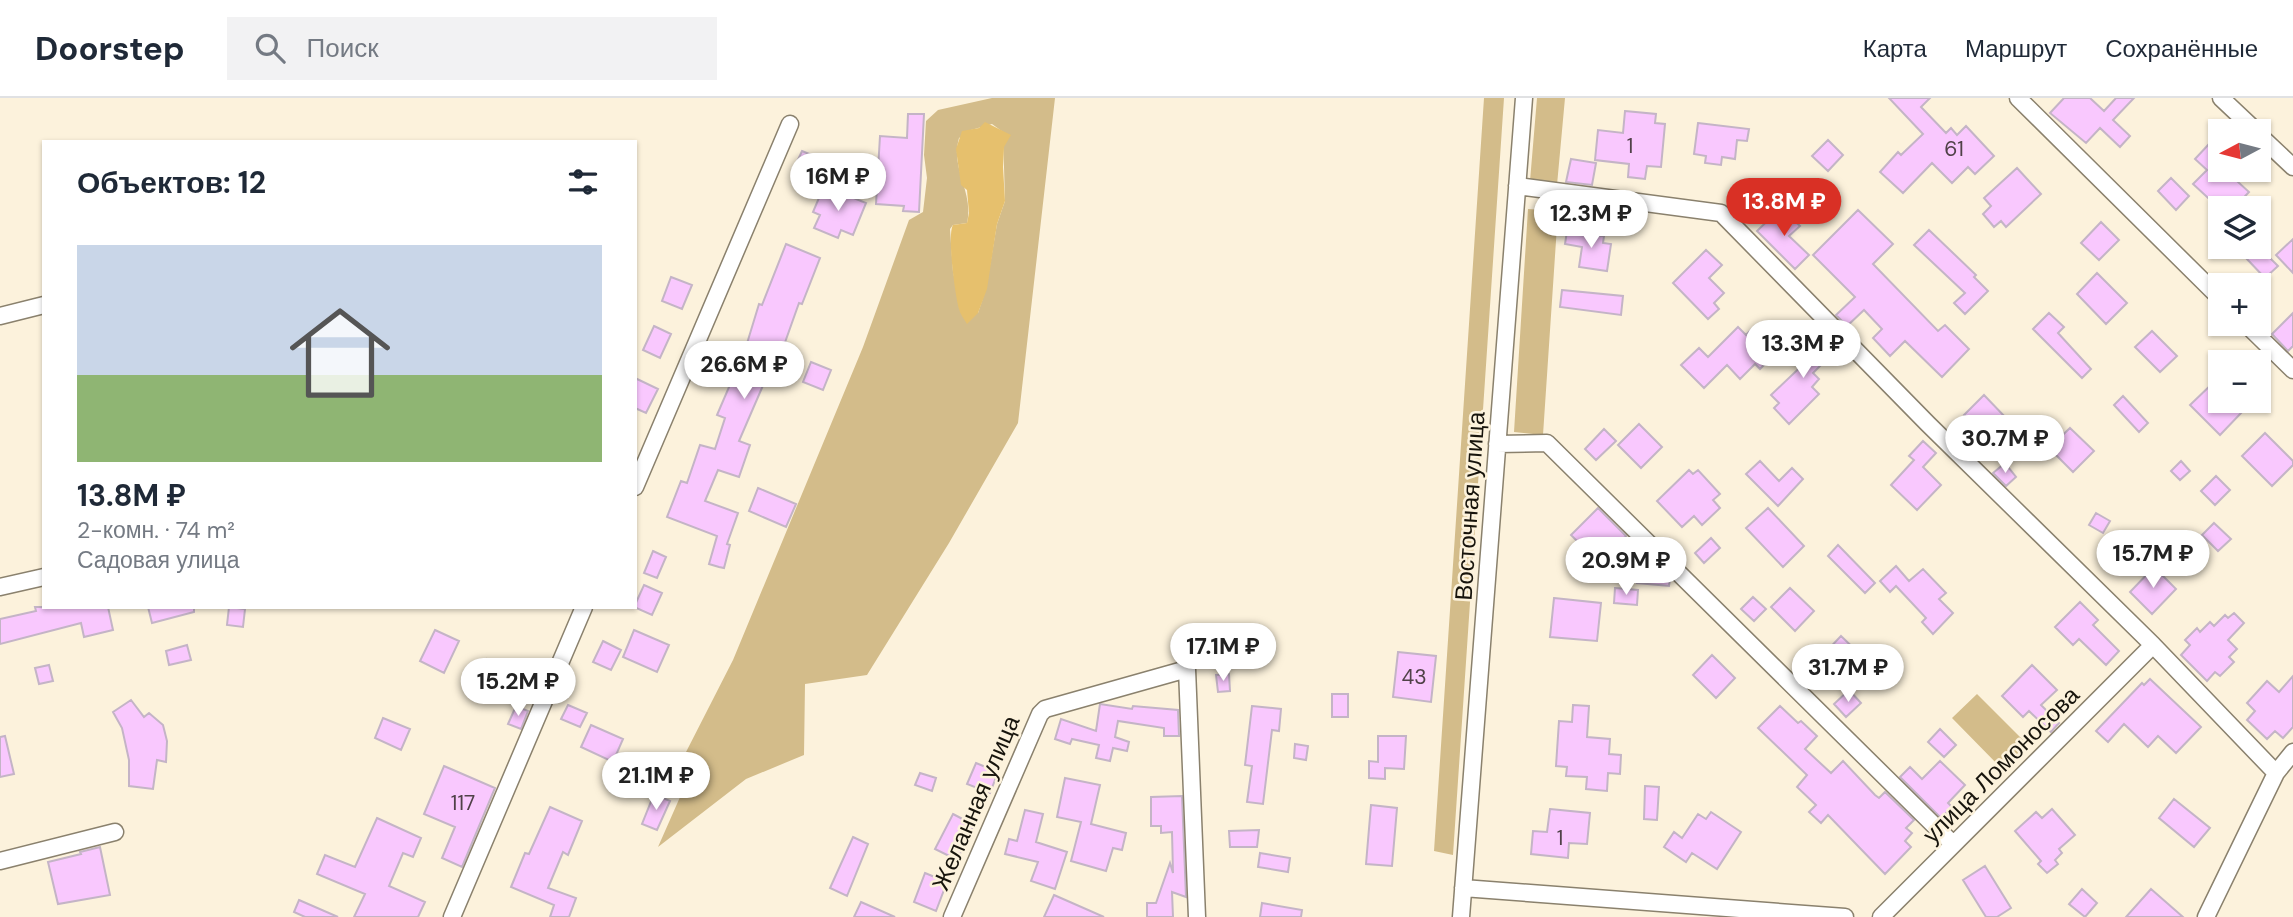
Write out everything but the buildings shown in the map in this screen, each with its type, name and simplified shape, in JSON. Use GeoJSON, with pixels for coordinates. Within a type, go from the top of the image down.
{"type":"FeatureCollection","features":[{"type":"Feature","properties":{"kind":"street","name":"Восточная улица"},"geometry":{"type":"LineString","coordinates":[[1461,917],[1524,98]]}},
{"type":"Feature","properties":{"kind":"street"},"geometry":{"type":"LineString","coordinates":[[2018,98],[2208,286]]}},
{"type":"Feature","properties":{"kind":"street"},"geometry":{"type":"LineString","coordinates":[[2221,98],[2243,119]]}},
{"type":"Feature","properties":{"kind":"street"},"geometry":{"type":"LineString","coordinates":[[637,482],[790,124]]}},
{"type":"Feature","properties":{"kind":"street"},"geometry":{"type":"LineString","coordinates":[[2272,147],[2293,167]]}},
{"type":"Feature","properties":{"kind":"street"},"geometry":{"type":"LineString","coordinates":[[1517,186],[1721,213],[1919,414],[2153,645],[2276,774]]}},
{"type":"Feature","properties":{"kind":"street"},"geometry":{"type":"LineString","coordinates":[[0,316],[42,305]]}},
{"type":"Feature","properties":{"kind":"street"},"geometry":{"type":"LineString","coordinates":[[2258,336],[2293,370]]}},
{"type":"Feature","properties":{"kind":"street"},"geometry":{"type":"LineString","coordinates":[[1497,443],[1547,443],[1954,844]]}},
{"type":"Feature","properties":{"kind":"street"},"geometry":{"type":"LineString","coordinates":[[0,587],[42,576]]}},
{"type":"Feature","properties":{"kind":"street"},"geometry":{"type":"LineString","coordinates":[[452,917],[583,609]]}},
{"type":"Feature","properties":{"kind":"street","name":"улица Ломоносова"},"geometry":{"type":"LineString","coordinates":[[1881,917],[2153,645]]}},
{"type":"Feature","properties":{"kind":"street","name":"Желанная улица"},"geometry":{"type":"LineString","coordinates":[[952,917],[1040,714],[1045,709],[1187,669],[1197,917]]}},
{"type":"Feature","properties":{"kind":"street"},"geometry":{"type":"LineString","coordinates":[[2206,917],[2276,774],[2293,752]]}},
{"type":"Feature","properties":{"kind":"street"},"geometry":{"type":"LineString","coordinates":[[0,861],[115,832]]}},
{"type":"Feature","properties":{"kind":"street"},"geometry":{"type":"LineString","coordinates":[[1463,888],[1845,917]]}},
{"type":"Feature","properties":{"kind":"shaded area"},"geometry":{"type":"Polygon","coordinates":[[[992,98],[1055,98],[1018,423],[949,543],[867,675],[805,684],[804,755],[746,779],[658,847],[688,779],[685,754],[733,660],[863,347],[909,220],[923,212],[927,178],[924,155],[926,121],[938,110],[992,98]],[[992,124],[971,130],[959,138],[957,150],[968,211],[967,223],[953,225],[950,229],[953,272],[957,289],[978,313],[986,289],[997,224],[1005,201],[1003,132],[992,124]]]}},
{"type":"Feature","properties":{"kind":"shaded area"},"geometry":{"type":"Polygon","coordinates":[[[1484,98],[1504,98],[1453,855],[1434,851],[1484,98]]]}},
{"type":"Feature","properties":{"kind":"shaded area"},"geometry":{"type":"Polygon","coordinates":[[[1537,98],[1565,98],[1557,185],[1530,181],[1537,98]]]}},
{"type":"Feature","properties":{"kind":"shaded area"},"geometry":{"type":"Polygon","coordinates":[[[985,122],[1011,135],[1004,147],[1005,201],[997,224],[987,289],[978,313],[967,324],[957,302],[951,252],[953,225],[967,223],[969,213],[967,190],[961,185],[956,149],[962,131],[979,128],[985,122]]]}},
{"type":"Feature","properties":{"kind":"shaded area"},"geometry":{"type":"Polygon","coordinates":[[[1528,209],[1558,211],[1543,435],[1514,432],[1528,209]]]}},
{"type":"Feature","properties":{"kind":"shaded area"},"geometry":{"type":"Polygon","coordinates":[[[1977,694],[2027,744],[2002,769],[1952,718],[1977,694]]]}}]}
